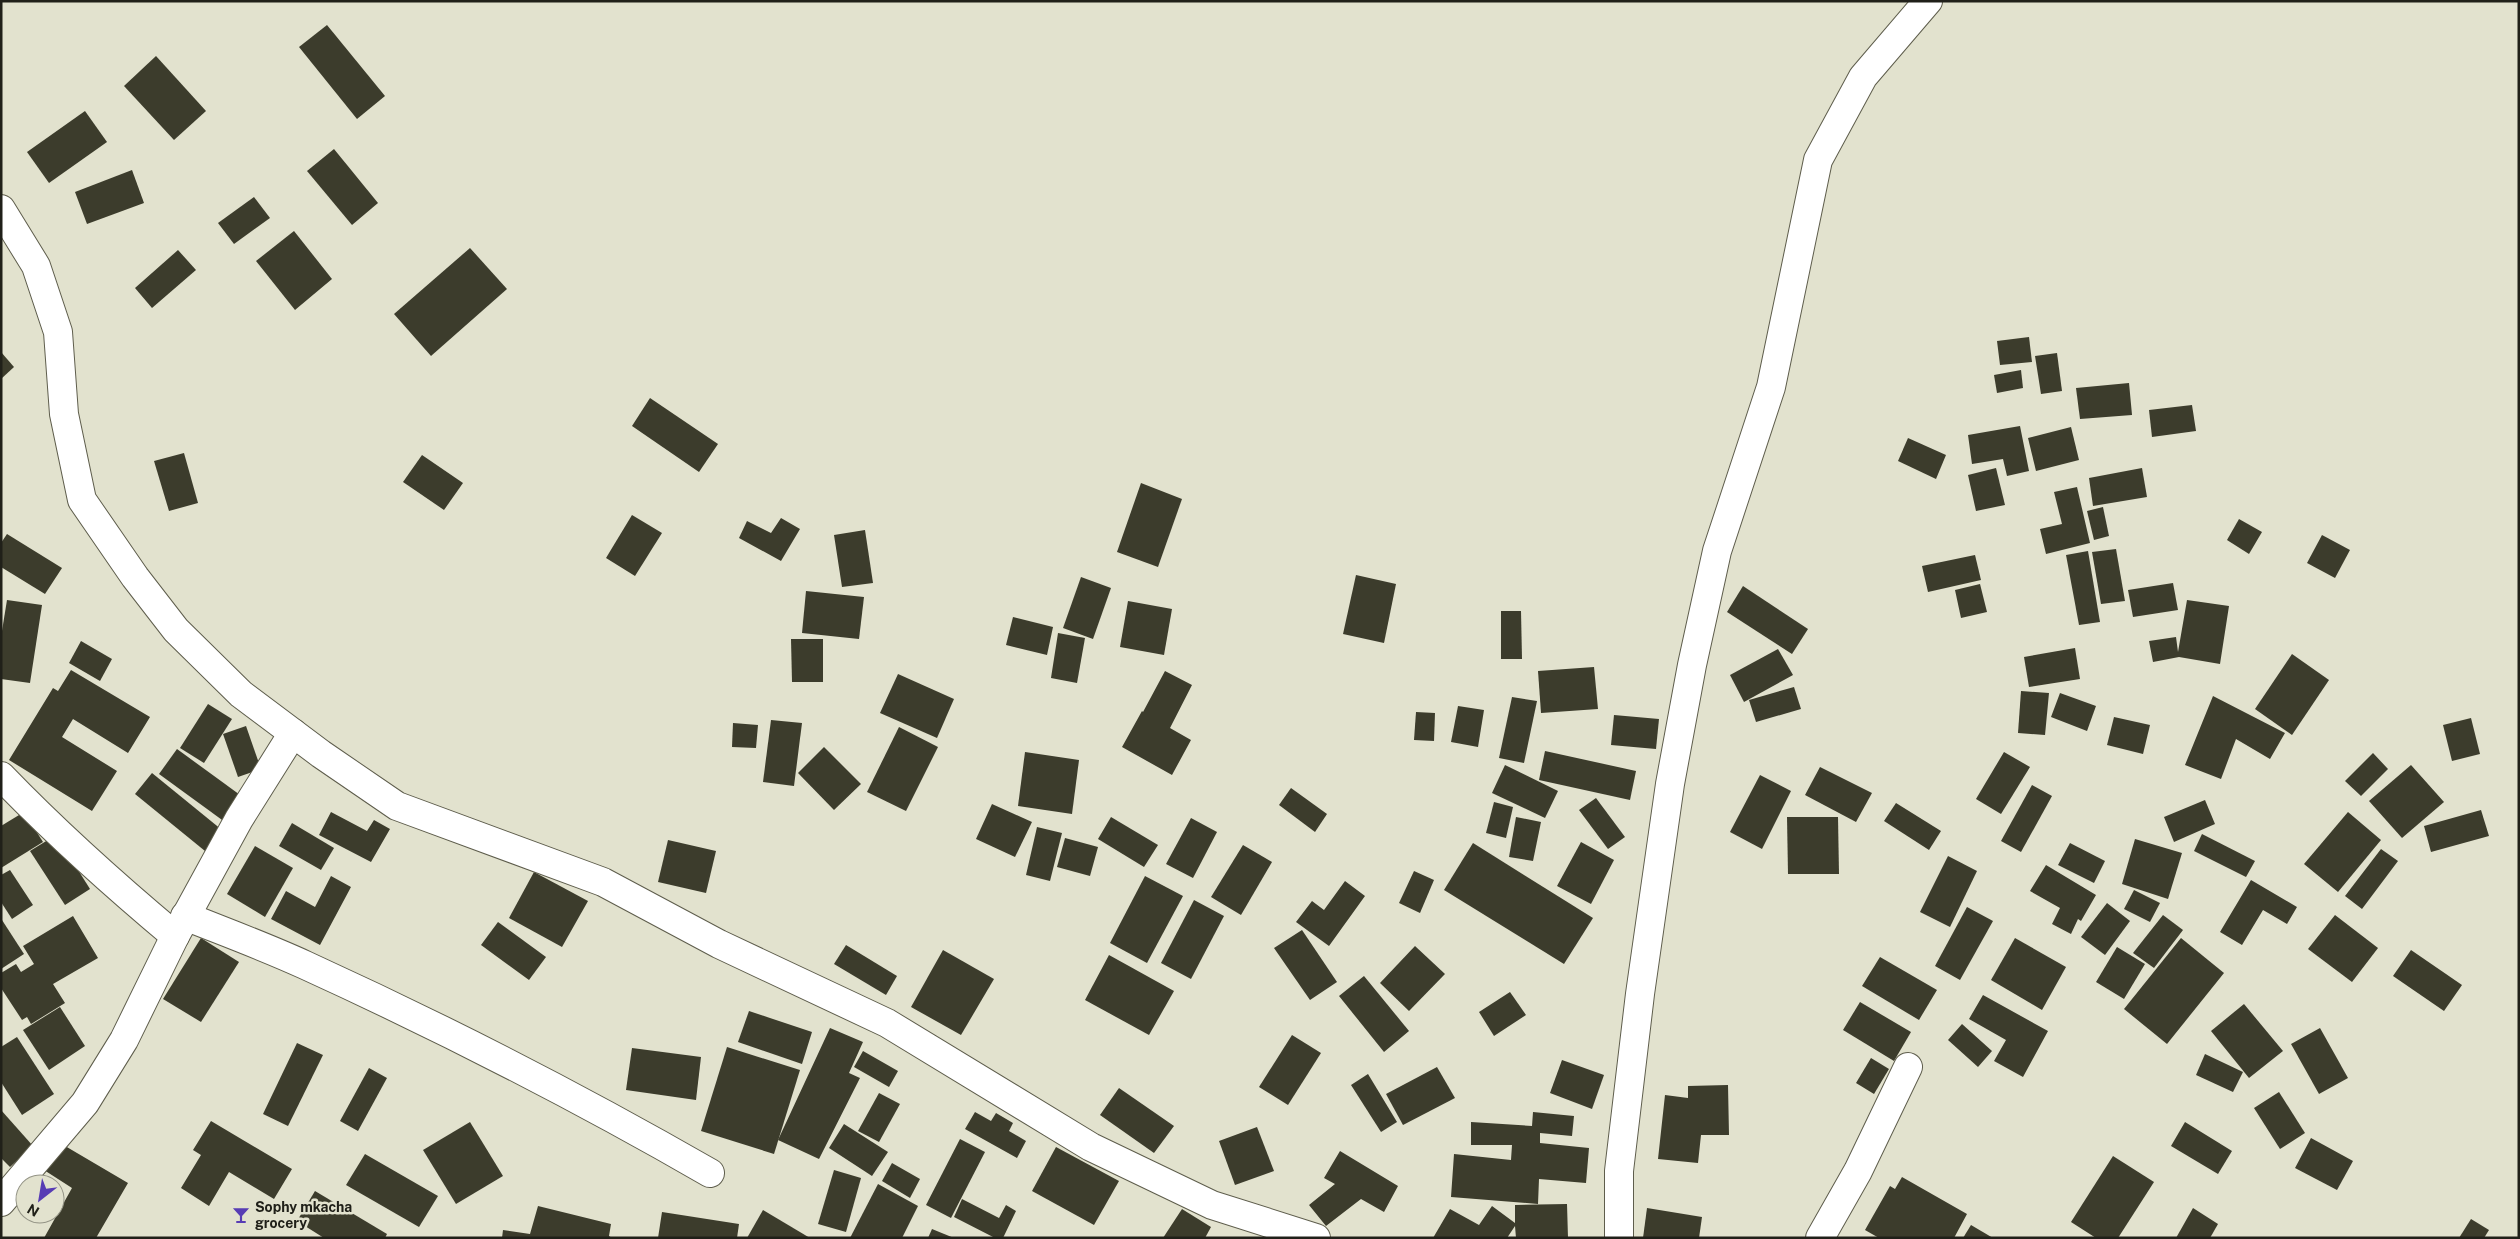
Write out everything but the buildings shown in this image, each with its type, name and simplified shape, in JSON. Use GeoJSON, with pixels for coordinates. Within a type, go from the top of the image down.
{"type":"FeatureCollection","features":[{"type":"Feature","properties":{"kind":"street"},"geometry":{"type":"LineString","coordinates":[[1620,1238],[1619,1171],[1640,994],[1670,784],[1692,665],[1717,551],[1770,387],[1818,160],[1863,76],[1928,1]]}},
{"type":"Feature","properties":{"kind":"street"},"geometry":{"type":"LineString","coordinates":[[1,208],[36,266],[58,332],[64,414],[82,500],[134,577],[176,630],[241,694],[292,733],[397,806],[603,882],[719,944],[887,1023],[1091,1147],[1212,1206],[1316,1238]]}},
{"type":"Feature","properties":{"kind":"street"},"geometry":{"type":"LineString","coordinates":[[1,1202],[85,1103],[124,1040],[180,926],[239,819],[292,733]]}},
{"type":"Feature","properties":{"kind":"street"},"geometry":{"type":"LineString","coordinates":[[1,776],[110,882],[180,926],[304,964],[480,1048],[600,1110],[710,1173]]}},
{"type":"Feature","properties":{"kind":"street"},"geometry":{"type":"LineString","coordinates":[[1820,1238],[1858,1171],[1908,1067]]}},
{"type":"Feature","properties":{"kind":"place","name":"Sophy mkacha grocery"},"geometry":{"type":"Point","coordinates":[241,1215]}}]}
